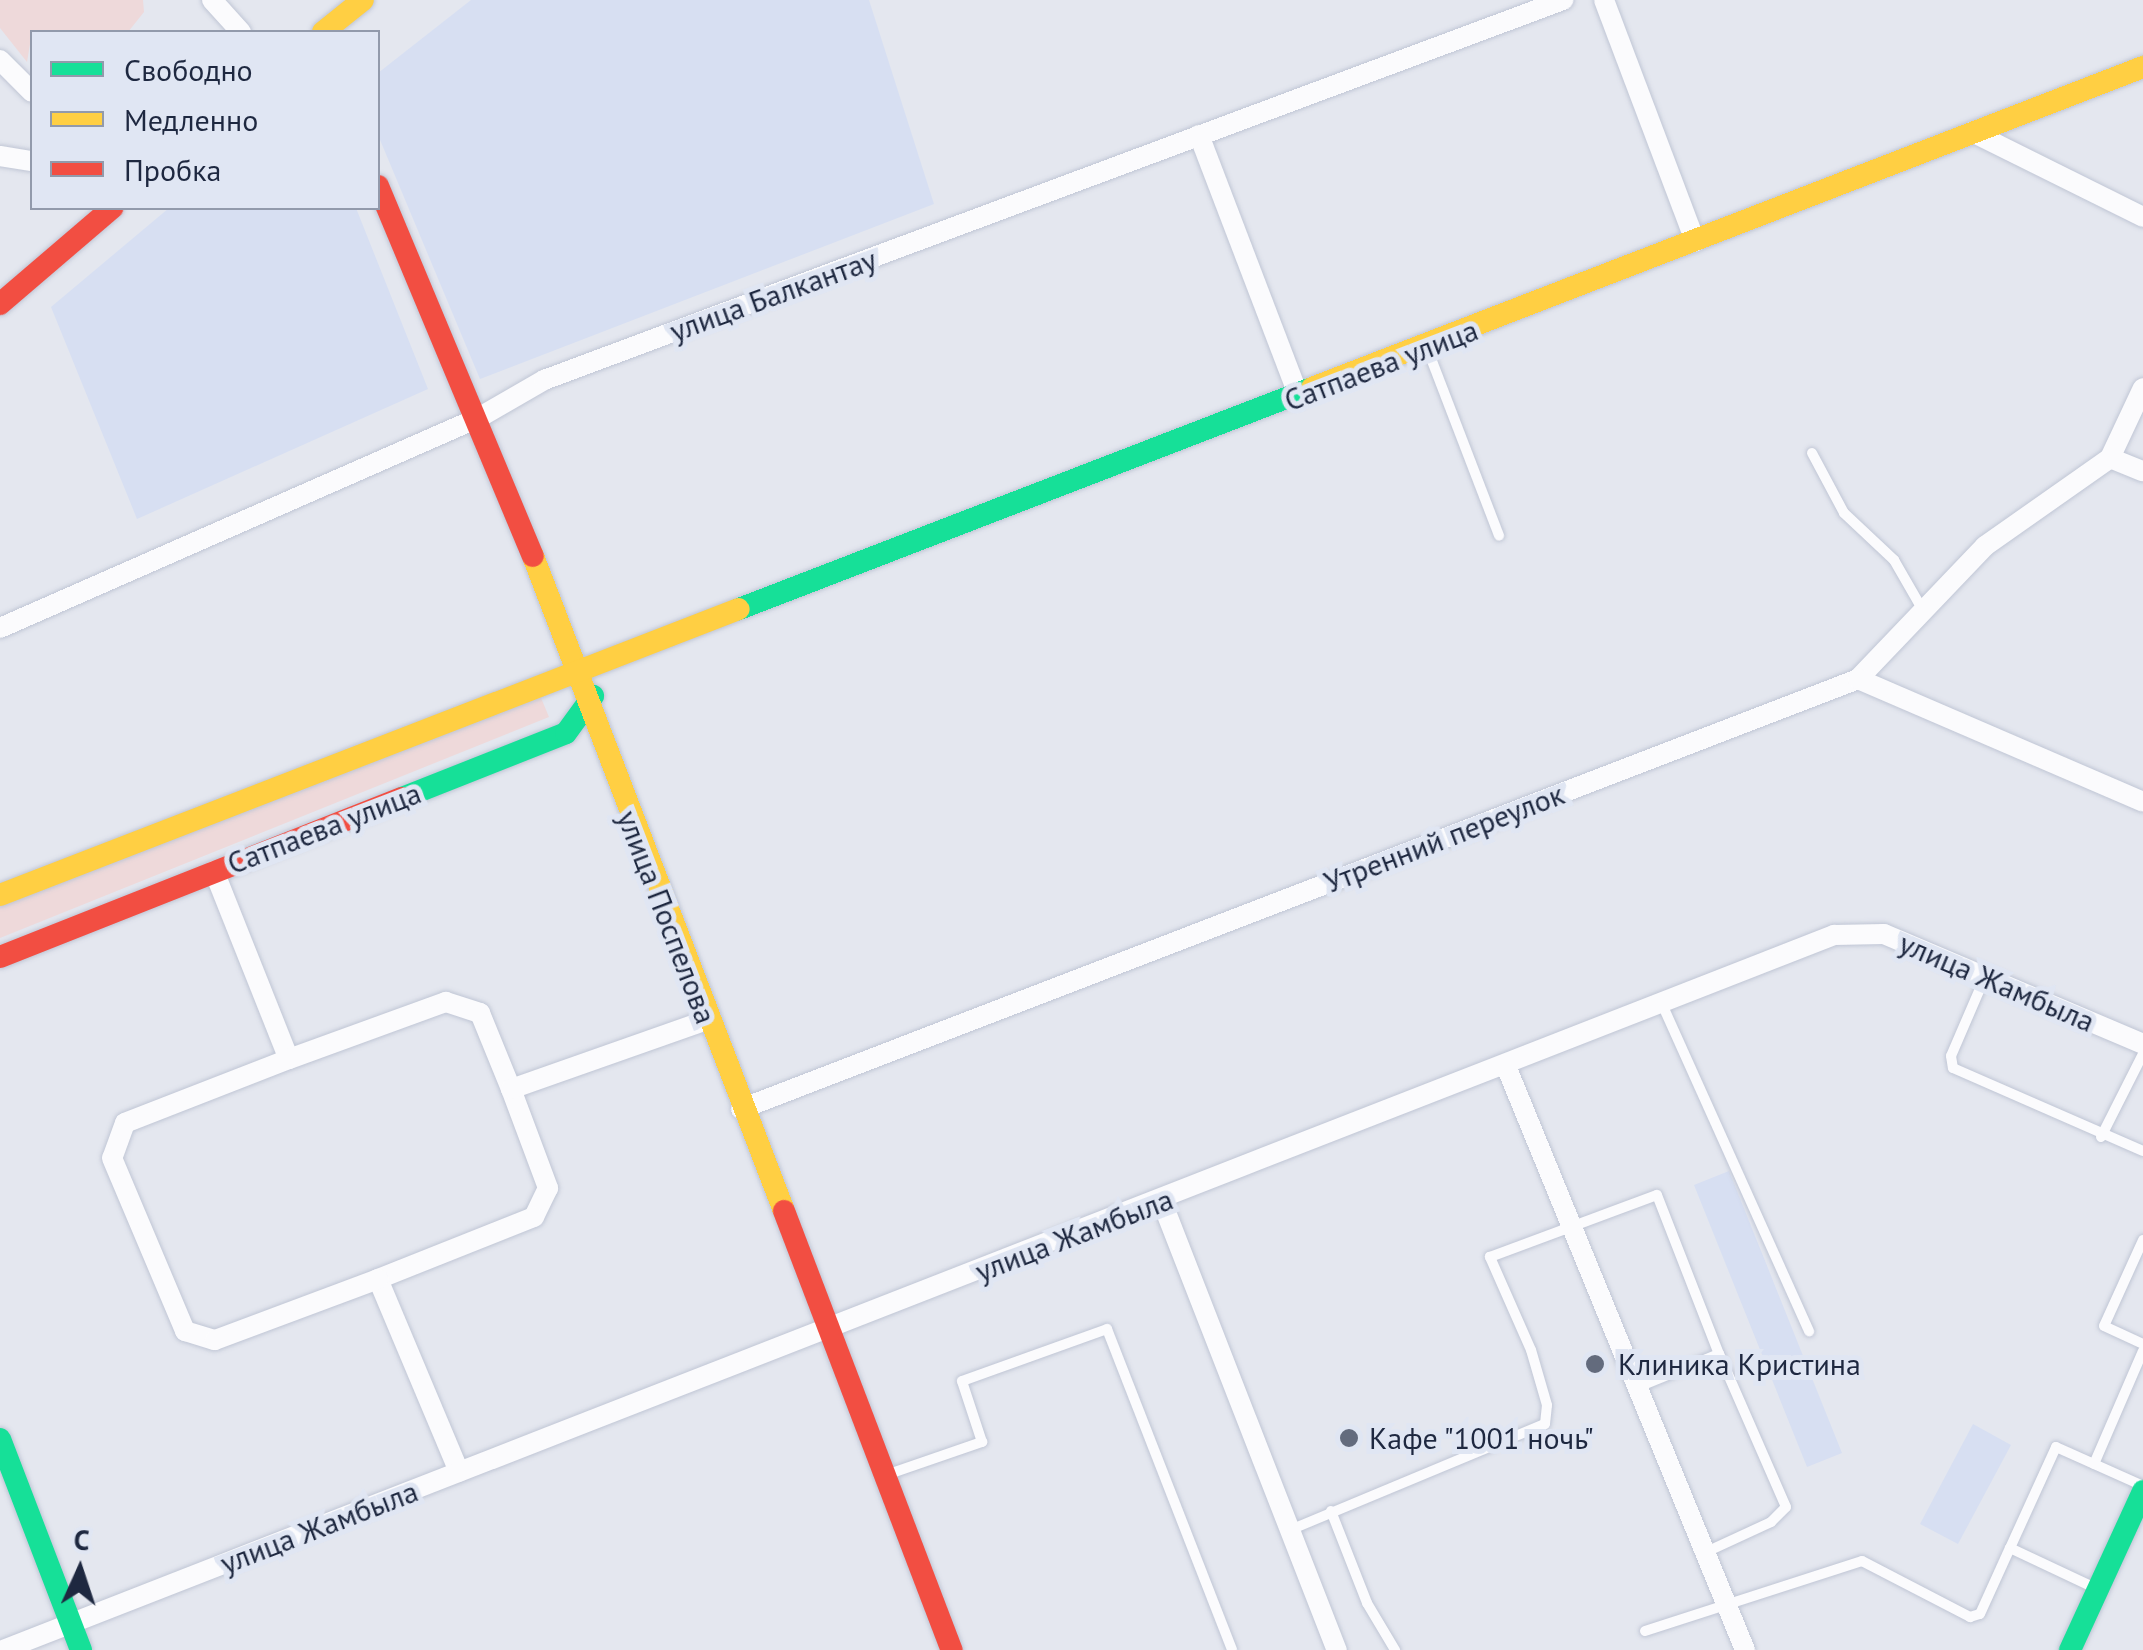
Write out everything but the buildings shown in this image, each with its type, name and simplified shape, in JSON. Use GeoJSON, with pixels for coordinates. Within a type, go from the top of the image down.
{"type":"FeatureCollection","features":[{"type":"Feature","properties":{"kind":"street"},"geometry":{"type":"LineString","coordinates":[[212,0],[238,30]]}},
{"type":"Feature","properties":{"kind":"street"},"geometry":{"type":"LineString","coordinates":[[325,30],[363,0]]}},
{"type":"Feature","properties":{"kind":"street","name":"улица Балкантау"},"geometry":{"type":"LineString","coordinates":[[0,628],[480,416],[544,380],[1563,0]]}},
{"type":"Feature","properties":{"kind":"street"},"geometry":{"type":"LineString","coordinates":[[1604,0],[1695,242]]}},
{"type":"Feature","properties":{"kind":"street"},"geometry":{"type":"LineString","coordinates":[[0,60],[30,90]]}},
{"type":"Feature","properties":{"kind":"street","name":"Сатпаева улица"},"geometry":{"type":"LineString","coordinates":[[0,895],[575,673],[618,661],[2143,67]]}},
{"type":"Feature","properties":{"kind":"street"},"geometry":{"type":"LineString","coordinates":[[1972,132],[2143,217]]}},
{"type":"Feature","properties":{"kind":"street"},"geometry":{"type":"LineString","coordinates":[[1199,136],[1300,397]]}},
{"type":"Feature","properties":{"kind":"street"},"geometry":{"type":"LineString","coordinates":[[0,156],[30,161]]}},
{"type":"Feature","properties":{"kind":"street","name":"улица Поспелова"},"geometry":{"type":"LineString","coordinates":[[380,191],[480,416],[586,706],[952,1650]]}},
{"type":"Feature","properties":{"kind":"street"},"geometry":{"type":"LineString","coordinates":[[0,304],[110,210]]}},
{"type":"Feature","properties":{"kind":"street"},"geometry":{"type":"LineString","coordinates":[[2143,388],[2110,458],[1985,546],[1921,607],[1858,679],[2143,802]]}},
{"type":"Feature","properties":{"kind":"street"},"geometry":{"type":"LineString","coordinates":[[2110,458],[2143,471]]}},
{"type":"Feature","properties":{"kind":"street","name":"Сатпаева улица"},"geometry":{"type":"LineString","coordinates":[[0,957],[566,733],[618,661]]}},
{"type":"Feature","properties":{"kind":"street","name":"Утренний переулок"},"geometry":{"type":"LineString","coordinates":[[741,1109],[1858,679]]}},
{"type":"Feature","properties":{"kind":"street"},"geometry":{"type":"LineString","coordinates":[[214,871],[289,1059]]}},
{"type":"Feature","properties":{"kind":"street","name":"улица Жамбыла"},"geometry":{"type":"LineString","coordinates":[[4,1650],[827,1328],[1162,1202],[1834,936],[1884,934],[2143,1044]]}},
{"type":"Feature","properties":{"kind":"street"},"geometry":{"type":"LineString","coordinates":[[446,1002],[480,1013],[548,1188],[534,1217],[214,1340],[185,1331],[112,1158],[126,1123],[289,1059],[446,1002]]}},
{"type":"Feature","properties":{"kind":"street"},"geometry":{"type":"LineString","coordinates":[[511,1089],[707,1020]]}},
{"type":"Feature","properties":{"kind":"street"},"geometry":{"type":"LineString","coordinates":[[1506,1066],[1745,1650]]}},
{"type":"Feature","properties":{"kind":"street"},"geometry":{"type":"LineString","coordinates":[[1162,1202],[1338,1650]]}},
{"type":"Feature","properties":{"kind":"street"},"geometry":{"type":"LineString","coordinates":[[378,1279],[459,1472]]}},
{"type":"Feature","properties":{"kind":"street"},"geometry":{"type":"LineString","coordinates":[[0,1439],[82,1650]]}},
{"type":"Feature","properties":{"kind":"street"},"geometry":{"type":"LineString","coordinates":[[2076,1645],[2143,1488]]}},
{"type":"Feature","properties":{"kind":"lane"},"geometry":{"type":"LineString","coordinates":[[1426,347],[1499,536]]}},
{"type":"Feature","properties":{"kind":"lane"},"geometry":{"type":"LineString","coordinates":[[1812,453],[1844,514],[1894,560],[1921,607]]}},
{"type":"Feature","properties":{"kind":"lane"},"geometry":{"type":"LineString","coordinates":[[1985,977],[1951,1056],[1953,1068],[2101,1137],[2143,1151]]}},
{"type":"Feature","properties":{"kind":"lane"},"geometry":{"type":"LineString","coordinates":[[1662,1004],[1809,1331]]}},
{"type":"Feature","properties":{"kind":"lane"},"geometry":{"type":"LineString","coordinates":[[2101,1137],[2143,1054]]}},
{"type":"Feature","properties":{"kind":"lane"},"geometry":{"type":"LineString","coordinates":[[1290,1530],[1545,1424],[1547,1405],[1532,1350],[1490,1257],[1646,1196],[1664,1200],[1720,1354],[1786,1507],[1771,1522],[1704,1553]]}},
{"type":"Feature","properties":{"kind":"lane"},"geometry":{"type":"LineString","coordinates":[[2094,1464],[2143,1347],[2104,1326],[2143,1240]]}},
{"type":"Feature","properties":{"kind":"lane"},"geometry":{"type":"LineString","coordinates":[[884,1476],[982,1442],[962,1382],[1108,1330],[1232,1650]]}},
{"type":"Feature","properties":{"kind":"lane"},"geometry":{"type":"LineString","coordinates":[[1637,1387],[1720,1354]]}},
{"type":"Feature","properties":{"kind":"lane"},"geometry":{"type":"LineString","coordinates":[[1645,1630],[1862,1560],[1970,1617],[1980,1614],[2056,1446],[2143,1488]]}},
{"type":"Feature","properties":{"kind":"lane"},"geometry":{"type":"LineString","coordinates":[[1330,1512],[1367,1603],[1395,1650]]}},
{"type":"Feature","properties":{"kind":"lane"},"geometry":{"type":"LineString","coordinates":[[2010,1548],[2098,1590]]}},
{"type":"Feature","properties":{"kind":"shaded area"},"geometry":{"type":"Polygon","coordinates":[[[0,0],[143,0],[144,12],[130,30],[30,30],[27,62],[0,28],[0,0]]]}},
{"type":"Feature","properties":{"kind":"shaded area"},"geometry":{"type":"Polygon","coordinates":[[[471,0],[869,0],[934,204],[480,379],[380,140],[380,71],[471,0]]]}},
{"type":"Feature","properties":{"kind":"shaded area"},"geometry":{"type":"Polygon","coordinates":[[[167,210],[357,210],[428,389],[137,519],[51,307],[167,210]]]}},
{"type":"Feature","properties":{"kind":"shaded area"},"geometry":{"type":"Polygon","coordinates":[[[534,681],[549,717],[0,938],[0,896],[534,681]]]}},
{"type":"Feature","properties":{"kind":"shaded area"},"geometry":{"type":"Polygon","coordinates":[[[1729,1171],[1842,1453],[1807,1467],[1694,1185],[1729,1171]]]}},
{"type":"Feature","properties":{"kind":"shaded area"},"geometry":{"type":"Polygon","coordinates":[[[1973,1424],[2011,1445],[1958,1544],[1920,1524],[1973,1424]]]}},
{"type":"Feature","properties":{"kind":"traffic: fast"},"geometry":{"type":"LineString","coordinates":[[739,609],[1312,388]]}},
{"type":"Feature","properties":{"kind":"traffic: fast"},"geometry":{"type":"LineString","coordinates":[[402,798],[566,733],[593,696]]}},
{"type":"Feature","properties":{"kind":"traffic: fast"},"geometry":{"type":"LineString","coordinates":[[0,1439],[81,1650]]}},
{"type":"Feature","properties":{"kind":"traffic: fast"},"geometry":{"type":"LineString","coordinates":[[2070,1650],[2143,1491]]}},
{"type":"Feature","properties":{"kind":"traffic: slow"},"geometry":{"type":"LineString","coordinates":[[326,30],[363,0]]}},
{"type":"Feature","properties":{"kind":"traffic: slow"},"geometry":{"type":"LineString","coordinates":[[1312,388],[2143,67]]}},
{"type":"Feature","properties":{"kind":"traffic: slow"},"geometry":{"type":"LineString","coordinates":[[533,556],[784,1211]]}},
{"type":"Feature","properties":{"kind":"traffic: slow"},"geometry":{"type":"LineString","coordinates":[[0,895],[739,609]]}},
{"type":"Feature","properties":{"kind":"traffic: jam"},"geometry":{"type":"LineString","coordinates":[[380,191],[533,556]]}},
{"type":"Feature","properties":{"kind":"traffic: jam"},"geometry":{"type":"LineString","coordinates":[[0,304],[110,210]]}},
{"type":"Feature","properties":{"kind":"traffic: jam"},"geometry":{"type":"LineString","coordinates":[[0,957],[402,798]]}},
{"type":"Feature","properties":{"kind":"traffic: jam"},"geometry":{"type":"LineString","coordinates":[[784,1211],[952,1650]]}},
{"type":"Feature","properties":{"kind":"place","name":"Клиника Кристина"},"geometry":{"type":"Point","coordinates":[1595,1364]}},
{"type":"Feature","properties":{"kind":"place","name":"Кафе \"1001 ночь\""},"geometry":{"type":"Point","coordinates":[1349,1438]}}]}
